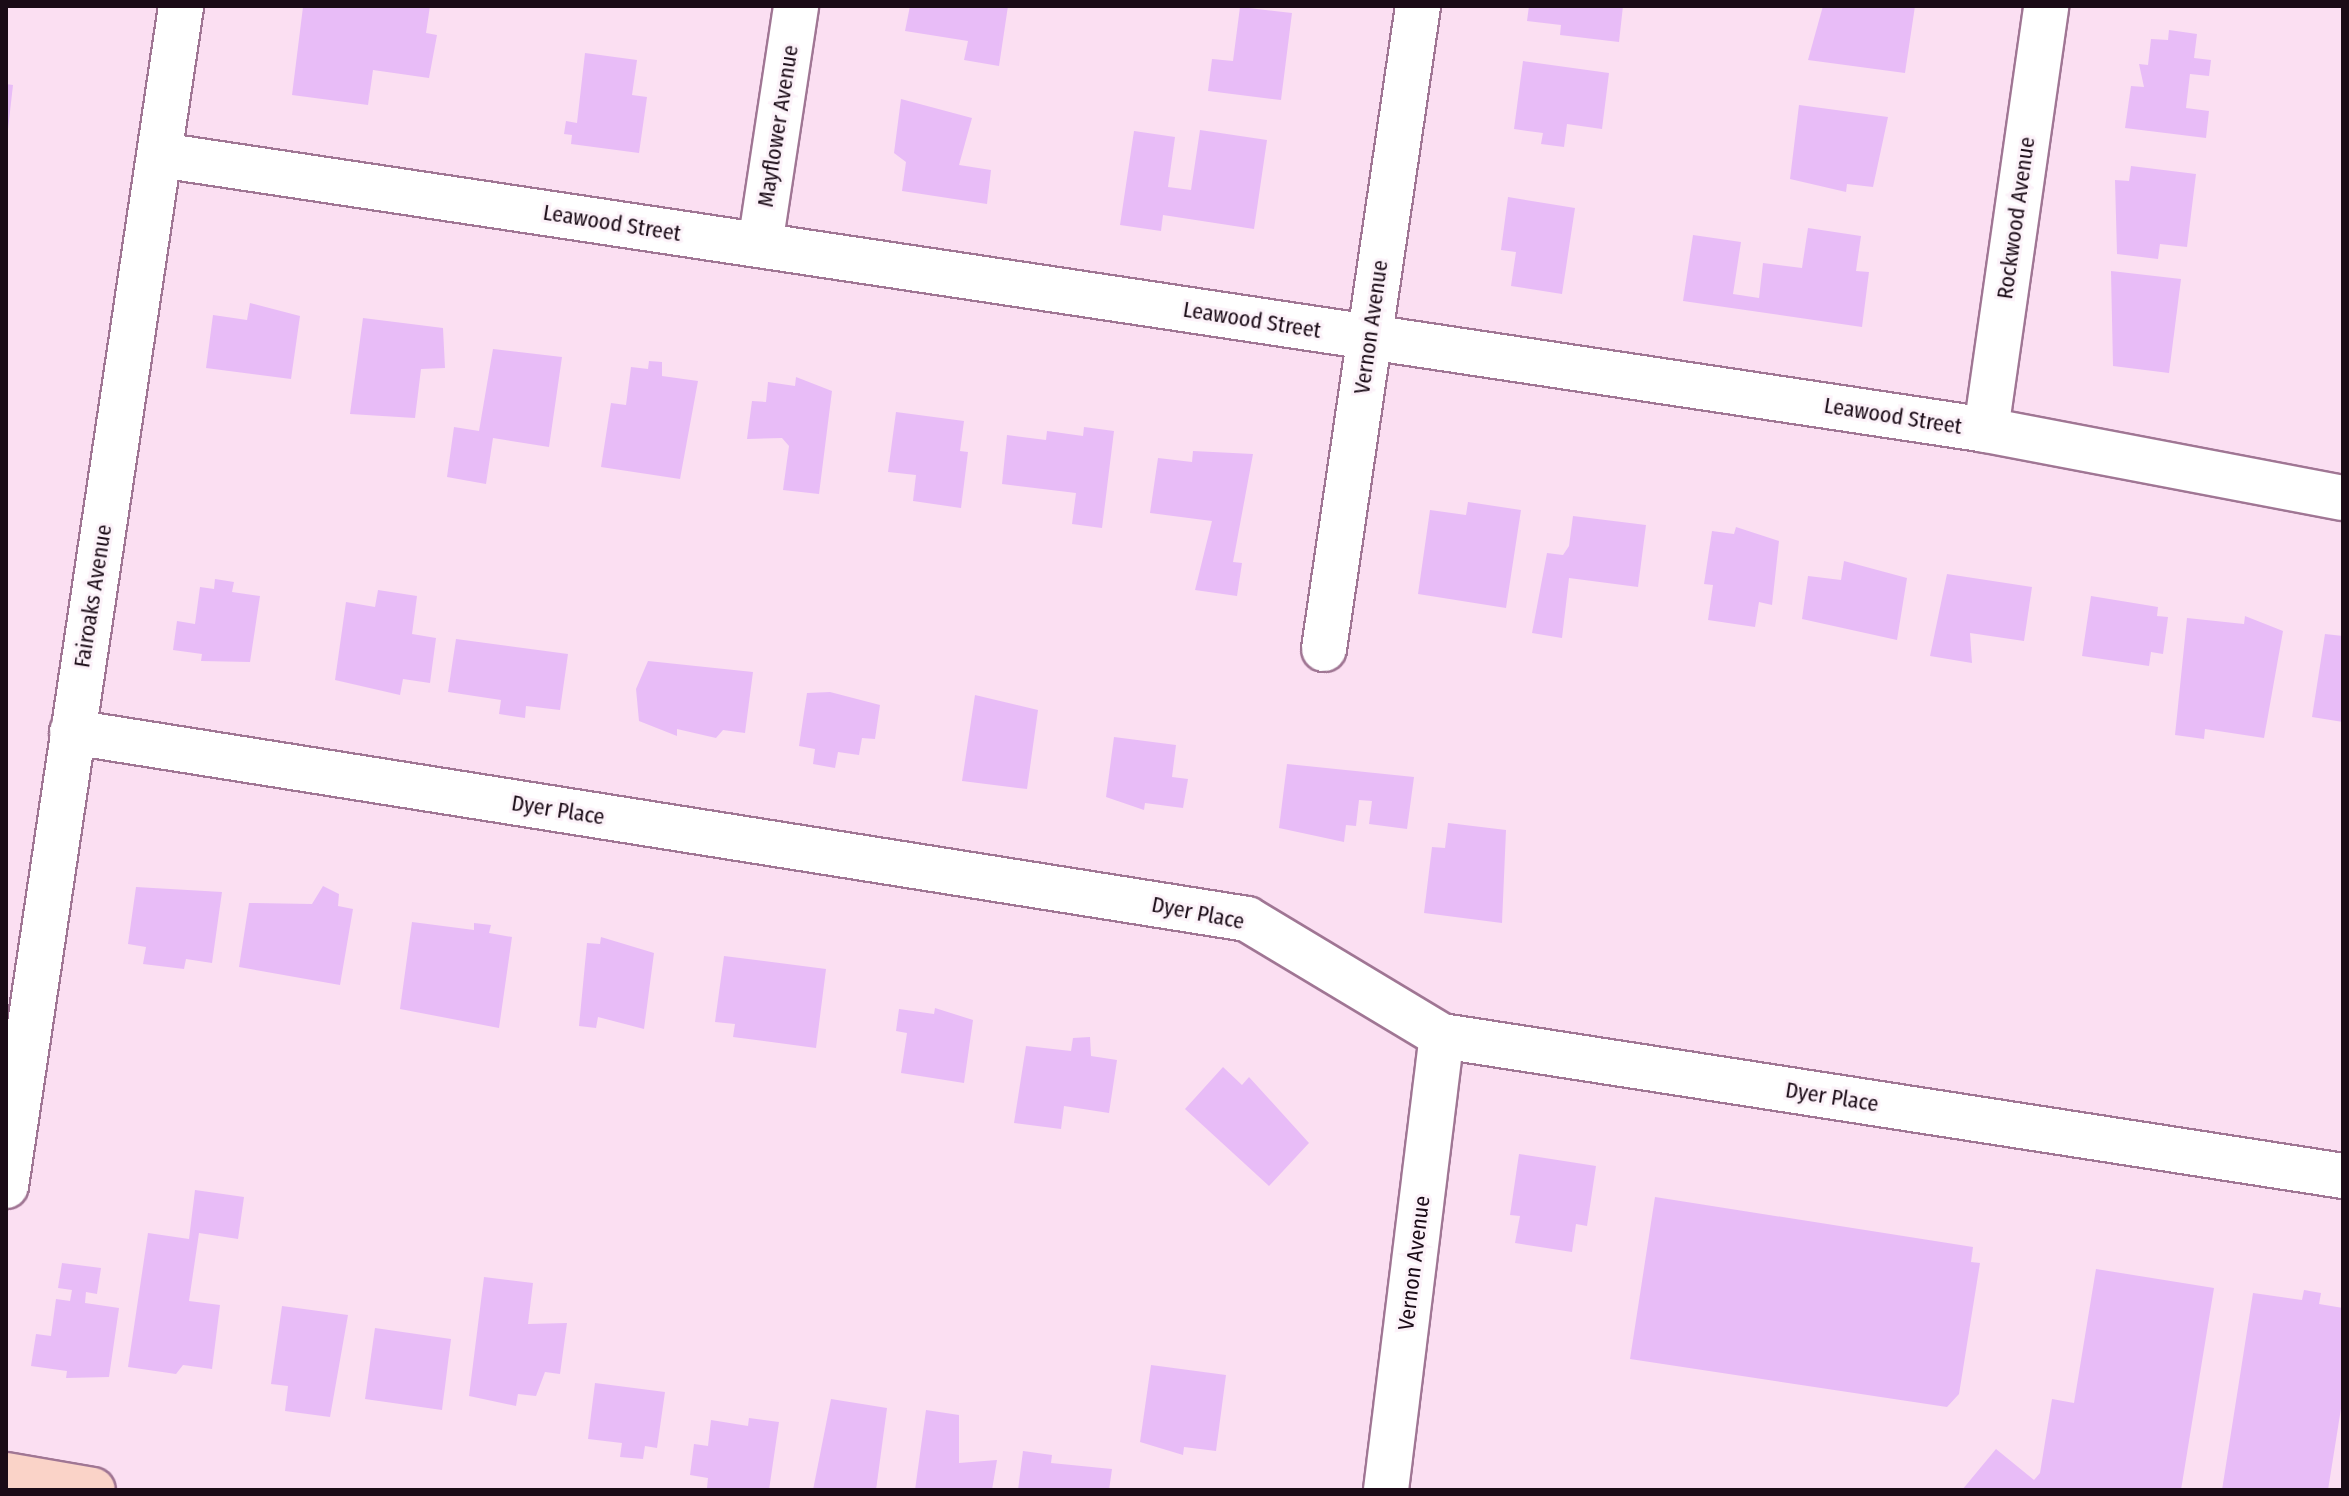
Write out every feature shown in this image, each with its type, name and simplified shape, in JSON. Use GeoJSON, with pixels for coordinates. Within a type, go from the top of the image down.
{"type":"FeatureCollection","features":[{"type":"Feature","properties":{"kind":"street","name":"Fairoaks Avenue"},"geometry":{"type":"LineString","coordinates":[[6,1186],[181,6]]}},
{"type":"Feature","properties":{"kind":"street","name":"Mayflower Avenue"},"geometry":{"type":"LineString","coordinates":[[760,245],[796,6]]}},
{"type":"Feature","properties":{"kind":"street","name":"Vernon Avenue"},"geometry":{"type":"LineString","coordinates":[[1324,649],[1418,6]]}},
{"type":"Feature","properties":{"kind":"street","name":"Rockwood Avenue"},"geometry":{"type":"LineString","coordinates":[[1986,430],[2046,6]]}},
{"type":"Feature","properties":{"kind":"street","name":"Leawood Street"},"geometry":{"type":"LineString","coordinates":[[160,155],[1986,430],[2343,498]]}},
{"type":"Feature","properties":{"kind":"street","name":"Dyer Place"},"geometry":{"type":"LineString","coordinates":[[72,732],[1247,919],[1442,1036],[2343,1176]]}},
{"type":"Feature","properties":{"kind":"street","name":"Vernon Avenue"},"geometry":{"type":"LineString","coordinates":[[1386,1490],[1442,1036]]}},
{"type":"Feature","properties":{"kind":"street"},"geometry":{"type":"LineString","coordinates":[[6,1475],[93,1490]]}},
{"type":"Feature","properties":{"kind":"building"},"geometry":{"type":"Polygon","coordinates":[[[430,6],[426,33],[437,35],[429,78],[373,70],[368,105],[292,95],[303,7],[430,6]]]}},
{"type":"Feature","properties":{"kind":"building"},"geometry":{"type":"Polygon","coordinates":[[[910,6],[1008,6],[999,66],[964,60],[968,41],[905,31],[910,6]]]}},
{"type":"Feature","properties":{"kind":"building"},"geometry":{"type":"Polygon","coordinates":[[[1529,6],[1623,6],[1619,42],[1560,35],[1561,25],[1527,21],[1529,6]]]}},
{"type":"Feature","properties":{"kind":"building"},"geometry":{"type":"Polygon","coordinates":[[[1823,6],[1915,6],[1905,73],[1808,60],[1823,6]]]}},
{"type":"Feature","properties":{"kind":"building"},"geometry":{"type":"Polygon","coordinates":[[[1240,7],[1292,13],[1281,100],[1208,91],[1212,59],[1233,61],[1240,7]]]}},
{"type":"Feature","properties":{"kind":"building"},"geometry":{"type":"Polygon","coordinates":[[[2169,30],[2197,34],[2194,58],[2211,60],[2209,76],[2190,74],[2186,108],[2209,111],[2206,138],[2125,128],[2131,86],[2144,87],[2139,64],[2148,65],[2151,39],[2168,40],[2169,30]]]}},
{"type":"Feature","properties":{"kind":"building"},"geometry":{"type":"Polygon","coordinates":[[[585,53],[637,60],[632,95],[647,97],[639,153],[571,144],[572,135],[564,134],[566,121],[577,123],[585,53]]]}},
{"type":"Feature","properties":{"kind":"building"},"geometry":{"type":"Polygon","coordinates":[[[1523,61],[1609,73],[1602,129],[1567,124],[1564,147],[1541,144],[1543,133],[1514,129],[1523,61]]]}},
{"type":"Feature","properties":{"kind":"building"},"geometry":{"type":"Polygon","coordinates":[[[6,84],[13,85],[8,129],[6,129],[6,84]]]}},
{"type":"Feature","properties":{"kind":"building"},"geometry":{"type":"Polygon","coordinates":[[[901,99],[972,118],[959,165],[991,170],[987,204],[902,191],[906,162],[894,153],[901,99]]]}},
{"type":"Feature","properties":{"kind":"building"},"geometry":{"type":"Polygon","coordinates":[[[1799,105],[1888,117],[1873,187],[1847,184],[1846,192],[1790,179],[1799,105]]]}},
{"type":"Feature","properties":{"kind":"building"},"geometry":{"type":"Polygon","coordinates":[[[1200,130],[1267,140],[1254,229],[1163,215],[1161,231],[1120,225],[1134,131],[1175,137],[1168,187],[1191,190],[1200,130]]]}},
{"type":"Feature","properties":{"kind":"building"},"geometry":{"type":"Polygon","coordinates":[[[2131,166],[2196,174],[2187,247],[2160,244],[2158,259],[2117,254],[2115,180],[2129,181],[2131,166]]]}},
{"type":"Feature","properties":{"kind":"building"},"geometry":{"type":"Polygon","coordinates":[[[1508,197],[1575,208],[1562,294],[1511,286],[1516,252],[1501,250],[1508,197]]]}},
{"type":"Feature","properties":{"kind":"building"},"geometry":{"type":"Polygon","coordinates":[[[1808,228],[1861,236],[1856,271],[1869,272],[1862,327],[1683,301],[1693,235],[1741,242],[1733,294],[1759,298],[1763,263],[1802,268],[1808,228]]]}},
{"type":"Feature","properties":{"kind":"building"},"geometry":{"type":"Polygon","coordinates":[[[2111,271],[2181,279],[2169,373],[2113,366],[2111,271]]]}},
{"type":"Feature","properties":{"kind":"building"},"geometry":{"type":"Polygon","coordinates":[[[250,303],[300,316],[291,379],[206,368],[213,315],[247,320],[250,303]]]}},
{"type":"Feature","properties":{"kind":"building"},"geometry":{"type":"Polygon","coordinates":[[[363,318],[443,328],[445,368],[421,369],[415,418],[350,414],[363,318]]]}},
{"type":"Feature","properties":{"kind":"building"},"geometry":{"type":"Polygon","coordinates":[[[493,349],[562,357],[549,447],[493,438],[486,484],[447,477],[454,427],[479,431],[493,349]]]}},
{"type":"Feature","properties":{"kind":"building"},"geometry":{"type":"Polygon","coordinates":[[[649,361],[662,362],[662,376],[698,381],[680,479],[601,467],[611,403],[626,405],[631,367],[648,369],[649,361]]]}},
{"type":"Feature","properties":{"kind":"building"},"geometry":{"type":"Polygon","coordinates":[[[796,377],[832,391],[819,494],[783,490],[789,446],[782,438],[747,439],[752,401],[766,402],[768,382],[795,386],[796,377]]]}},
{"type":"Feature","properties":{"kind":"building"},"geometry":{"type":"Polygon","coordinates":[[[896,412],[964,421],[960,451],[968,452],[961,508],[913,501],[916,475],[888,472],[896,412]]]}},
{"type":"Feature","properties":{"kind":"building"},"geometry":{"type":"Polygon","coordinates":[[[1084,427],[1114,431],[1102,528],[1072,524],[1076,493],[1002,484],[1007,435],[1046,440],[1047,431],[1083,436],[1084,427]]]}},
{"type":"Feature","properties":{"kind":"building"},"geometry":{"type":"Polygon","coordinates":[[[1193,451],[1253,454],[1233,562],[1242,563],[1237,596],[1195,590],[1212,521],[1150,513],[1158,458],[1192,462],[1193,451]]]}},
{"type":"Feature","properties":{"kind":"building"},"geometry":{"type":"Polygon","coordinates":[[[1468,502],[1521,510],[1506,608],[1418,594],[1430,510],[1466,515],[1468,502]]]}},
{"type":"Feature","properties":{"kind":"building"},"geometry":{"type":"Polygon","coordinates":[[[1573,516],[1646,525],[1638,587],[1569,578],[1562,638],[1532,633],[1547,553],[1563,555],[1569,546],[1573,516]]]}},
{"type":"Feature","properties":{"kind":"building"},"geometry":{"type":"Polygon","coordinates":[[[1736,527],[1779,541],[1772,605],[1759,602],[1755,627],[1708,620],[1713,585],[1704,584],[1712,531],[1734,534],[1736,527]]]}},
{"type":"Feature","properties":{"kind":"building"},"geometry":{"type":"Polygon","coordinates":[[[1844,561],[1907,578],[1897,640],[1802,619],[1808,576],[1841,580],[1844,561]]]}},
{"type":"Feature","properties":{"kind":"building"},"geometry":{"type":"Polygon","coordinates":[[[1947,574],[2032,587],[2024,641],[1970,633],[1972,663],[1930,656],[1947,574]]]}},
{"type":"Feature","properties":{"kind":"building"},"geometry":{"type":"Polygon","coordinates":[[[215,579],[234,582],[232,592],[260,596],[250,662],[201,661],[202,654],[173,650],[177,621],[195,624],[200,587],[214,589],[215,579]]]}},
{"type":"Feature","properties":{"kind":"building"},"geometry":{"type":"Polygon","coordinates":[[[378,590],[417,596],[412,634],[436,638],[430,683],[403,679],[400,695],[335,680],[346,602],[375,607],[378,590]]]}},
{"type":"Feature","properties":{"kind":"building"},"geometry":{"type":"Polygon","coordinates":[[[2091,596],[2158,607],[2157,616],[2168,617],[2163,654],[2151,652],[2149,666],[2082,656],[2091,596]]]}},
{"type":"Feature","properties":{"kind":"building"},"geometry":{"type":"Polygon","coordinates":[[[2245,616],[2283,631],[2264,738],[2205,729],[2204,739],[2175,735],[2187,618],[2244,624],[2245,616]]]}},
{"type":"Feature","properties":{"kind":"building"},"geometry":{"type":"Polygon","coordinates":[[[2325,634],[2343,636],[2343,722],[2312,717],[2325,634]]]}},
{"type":"Feature","properties":{"kind":"building"},"geometry":{"type":"Polygon","coordinates":[[[456,639],[568,654],[560,710],[526,706],[525,718],[499,714],[501,700],[448,692],[456,639]]]}},
{"type":"Feature","properties":{"kind":"building"},"geometry":{"type":"Polygon","coordinates":[[[648,661],[753,672],[745,733],[723,730],[716,738],[677,729],[677,736],[639,721],[636,689],[648,661]]]}},
{"type":"Feature","properties":{"kind":"building"},"geometry":{"type":"Polygon","coordinates":[[[830,692],[880,705],[875,739],[862,738],[859,755],[838,752],[835,768],[813,764],[815,749],[799,746],[807,693],[830,692]]]}},
{"type":"Feature","properties":{"kind":"building"},"geometry":{"type":"Polygon","coordinates":[[[975,695],[1038,710],[1027,789],[962,781],[975,695]]]}},
{"type":"Feature","properties":{"kind":"building"},"geometry":{"type":"Polygon","coordinates":[[[1114,737],[1176,745],[1172,777],[1188,779],[1183,808],[1145,803],[1144,810],[1106,797],[1114,737]]]}},
{"type":"Feature","properties":{"kind":"building"},"geometry":{"type":"Polygon","coordinates":[[[1287,764],[1414,777],[1407,829],[1369,824],[1372,801],[1359,800],[1356,826],[1346,825],[1344,842],[1279,828],[1287,764]]]}},
{"type":"Feature","properties":{"kind":"building"},"geometry":{"type":"Polygon","coordinates":[[[1448,823],[1506,830],[1502,923],[1424,913],[1432,847],[1445,848],[1448,823]]]}},
{"type":"Feature","properties":{"kind":"building"},"geometry":{"type":"Polygon","coordinates":[[[323,886],[339,894],[338,906],[353,909],[340,985],[239,967],[249,903],[312,904],[323,886]]]}},
{"type":"Feature","properties":{"kind":"building"},"geometry":{"type":"Polygon","coordinates":[[[136,887],[222,892],[212,963],[186,959],[184,969],[143,964],[146,947],[128,944],[136,887]]]}},
{"type":"Feature","properties":{"kind":"building"},"geometry":{"type":"Polygon","coordinates":[[[412,922],[474,930],[474,923],[491,925],[489,933],[512,937],[499,1028],[400,1009],[412,922]]]}},
{"type":"Feature","properties":{"kind":"building"},"geometry":{"type":"Polygon","coordinates":[[[601,937],[654,953],[644,1029],[598,1017],[596,1028],[579,1026],[587,943],[600,944],[601,937]]]}},
{"type":"Feature","properties":{"kind":"building"},"geometry":{"type":"Polygon","coordinates":[[[724,956],[826,969],[816,1048],[733,1037],[735,1024],[715,1022],[724,956]]]}},
{"type":"Feature","properties":{"kind":"building"},"geometry":{"type":"Polygon","coordinates":[[[935,1008],[973,1020],[964,1083],[901,1073],[907,1033],[896,1031],[899,1009],[934,1014],[935,1008]]]}},
{"type":"Feature","properties":{"kind":"building"},"geometry":{"type":"Polygon","coordinates":[[[1090,1037],[1091,1056],[1117,1060],[1109,1113],[1064,1106],[1061,1129],[1014,1123],[1026,1046],[1071,1051],[1073,1038],[1090,1037]]]}},
{"type":"Feature","properties":{"kind":"building"},"geometry":{"type":"Polygon","coordinates":[[[1223,1067],[1242,1085],[1249,1077],[1309,1143],[1269,1186],[1185,1109],[1223,1067]]]}},
{"type":"Feature","properties":{"kind":"building"},"geometry":{"type":"Polygon","coordinates":[[[1519,1154],[1596,1166],[1587,1226],[1576,1224],[1572,1252],[1515,1243],[1520,1216],[1510,1215],[1519,1154]]]}},
{"type":"Feature","properties":{"kind":"building"},"geometry":{"type":"Polygon","coordinates":[[[195,1190],[244,1197],[238,1239],[199,1233],[189,1301],[220,1305],[212,1369],[183,1365],[176,1374],[128,1367],[148,1233],[189,1239],[195,1190]]]}},
{"type":"Feature","properties":{"kind":"building"},"geometry":{"type":"Polygon","coordinates":[[[1655,1197],[1973,1247],[1971,1262],[1980,1263],[1959,1394],[1947,1407],[1630,1359],[1655,1197]]]}},
{"type":"Feature","properties":{"kind":"building"},"geometry":{"type":"Polygon","coordinates":[[[62,1263],[101,1268],[97,1294],[86,1292],[85,1303],[119,1308],[109,1377],[66,1378],[67,1371],[31,1366],[36,1334],[51,1336],[56,1299],[70,1301],[72,1290],[58,1288],[62,1263]]]}},
{"type":"Feature","properties":{"kind":"building"},"geometry":{"type":"Polygon","coordinates":[[[2096,1269],[2214,1288],[2181,1490],[1962,1490],[1996,1449],[2034,1480],[2040,1473],[2052,1399],[2074,1403],[2096,1269]]]}},
{"type":"Feature","properties":{"kind":"building"},"geometry":{"type":"Polygon","coordinates":[[[484,1277],[533,1283],[528,1324],[567,1323],[560,1374],[545,1372],[536,1396],[518,1394],[516,1406],[469,1396],[484,1277]]]}},
{"type":"Feature","properties":{"kind":"building"},"geometry":{"type":"Polygon","coordinates":[[[2304,1290],[2321,1293],[2319,1304],[2343,1308],[2343,1396],[2328,1490],[2222,1490],[2253,1293],[2302,1300],[2304,1290]]]}},
{"type":"Feature","properties":{"kind":"building"},"geometry":{"type":"Polygon","coordinates":[[[282,1306],[348,1315],[330,1417],[285,1411],[288,1386],[271,1384],[282,1306]]]}},
{"type":"Feature","properties":{"kind":"building"},"geometry":{"type":"Polygon","coordinates":[[[375,1328],[451,1339],[442,1410],[365,1399],[375,1328]]]}},
{"type":"Feature","properties":{"kind":"building"},"geometry":{"type":"Polygon","coordinates":[[[1151,1365],[1226,1375],[1216,1451],[1184,1447],[1183,1455],[1140,1442],[1151,1365]]]}},
{"type":"Feature","properties":{"kind":"building"},"geometry":{"type":"Polygon","coordinates":[[[595,1383],[665,1392],[657,1448],[645,1446],[643,1459],[620,1457],[622,1443],[588,1439],[595,1383]]]}},
{"type":"Feature","properties":{"kind":"building"},"geometry":{"type":"Polygon","coordinates":[[[831,1399],[887,1408],[876,1490],[813,1490],[831,1399]]]}},
{"type":"Feature","properties":{"kind":"building"},"geometry":{"type":"Polygon","coordinates":[[[926,1410],[959,1415],[959,1463],[997,1460],[992,1490],[915,1490],[926,1410]]]}},
{"type":"Feature","properties":{"kind":"building"},"geometry":{"type":"Polygon","coordinates":[[[749,1418],[779,1422],[769,1490],[707,1488],[708,1478],[690,1475],[694,1444],[708,1446],[711,1420],[748,1426],[749,1418]]]}},
{"type":"Feature","properties":{"kind":"building"},"geometry":{"type":"Polygon","coordinates":[[[1023,1451],[1052,1455],[1051,1463],[1112,1469],[1109,1490],[1018,1490],[1023,1451]]]}}]}
